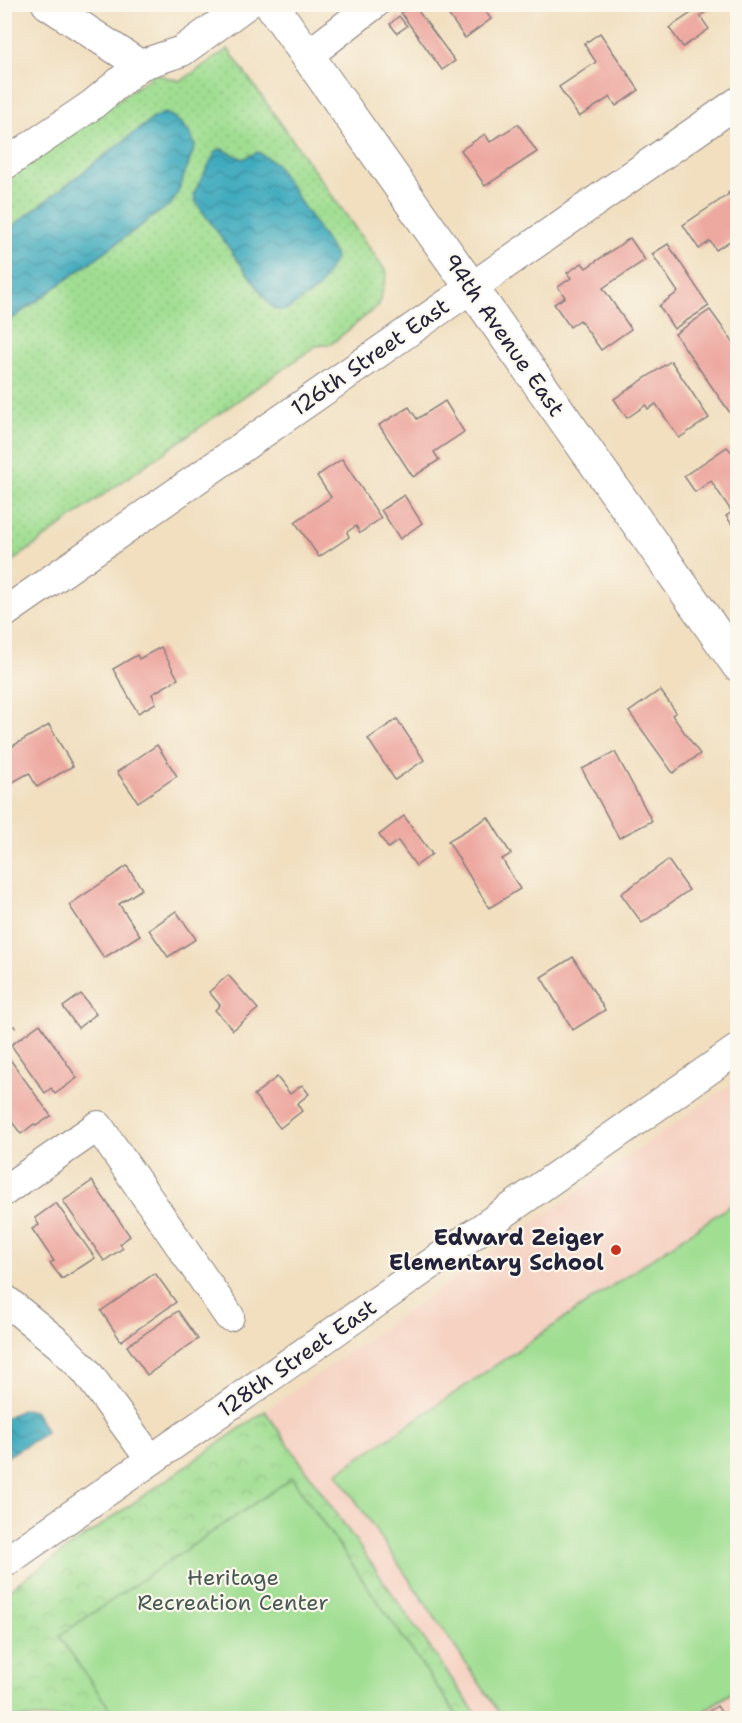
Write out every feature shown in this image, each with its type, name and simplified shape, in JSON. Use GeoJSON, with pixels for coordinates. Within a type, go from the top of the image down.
{"type":"FeatureCollection","features":[{"type":"Feature","properties":{"kind":"main road","name":"94th Avenue East"},"geometry":{"type":"LineString","coordinates":[[271,4],[470,287],[735,654]]}},
{"type":"Feature","properties":{"kind":"street"},"geometry":{"type":"LineString","coordinates":[[47,4],[140,65]]}},
{"type":"Feature","properties":{"kind":"street"},"geometry":{"type":"LineString","coordinates":[[4,165],[92,105],[140,65],[182,51],[247,4]]}},
{"type":"Feature","properties":{"kind":"street"},"geometry":{"type":"LineString","coordinates":[[307,56],[374,4]]}},
{"type":"Feature","properties":{"kind":"street","name":"126th Street East"},"geometry":{"type":"LineString","coordinates":[[4,613],[738,102]]}},
{"type":"Feature","properties":{"kind":"street","name":"128th Street East"},"geometry":{"type":"LineString","coordinates":[[4,1563],[738,1050]]}},
{"type":"Feature","properties":{"kind":"street"},"geometry":{"type":"LineString","coordinates":[[4,1191],[98,1126],[229,1316]]}},
{"type":"Feature","properties":{"kind":"street"},"geometry":{"type":"LineString","coordinates":[[4,1299],[59,1344],[86,1371],[151,1460]]}},
{"type":"Feature","properties":{"kind":"path"},"geometry":{"type":"LineString","coordinates":[[4,1034],[17,1025]]}},
{"type":"Feature","properties":{"kind":"shaded area","name":"Edward Zeiger Elementary School"},"geometry":{"type":"Polygon","coordinates":[[[733,1083],[737,1089],[737,1718],[479,1718],[265,1411],[733,1083]]]}},
{"type":"Feature","properties":{"kind":"green space"},"geometry":{"type":"Polygon","coordinates":[[[228,49],[387,273],[379,305],[331,344],[316,346],[103,495],[5,567],[5,324],[172,203],[195,146],[155,117],[5,232],[5,179],[155,74],[181,81],[228,49]],[[222,149],[194,193],[275,163],[258,152],[243,159],[222,149]]]}},
{"type":"Feature","properties":{"kind":"green space","name":"Edward Zeiger Elementary School"},"geometry":{"type":"Polygon","coordinates":[[[737,1201],[737,1689],[693,1718],[503,1718],[337,1473],[737,1201]]]}},
{"type":"Feature","properties":{"kind":"green space","name":"Heritage Recreation Center"},"geometry":{"type":"Polygon","coordinates":[[[265,1411],[479,1718],[5,1718],[4,1593],[265,1411]]]}},
{"type":"Feature","properties":{"kind":"green space","name":"Heritage Recreation Center"},"geometry":{"type":"Polygon","coordinates":[[[292,1478],[459,1718],[116,1718],[59,1636],[292,1478]]]}},
{"type":"Feature","properties":{"kind":"water"},"geometry":{"type":"Polygon","coordinates":[[[165,113],[184,126],[195,146],[172,203],[5,324],[5,232],[155,117],[165,113]]]}},
{"type":"Feature","properties":{"kind":"water"},"geometry":{"type":"Polygon","coordinates":[[[221,149],[243,159],[258,152],[275,163],[334,253],[335,259],[318,289],[287,310],[278,310],[270,305],[195,201],[194,193],[216,151],[221,149]]]}},
{"type":"Feature","properties":{"kind":"water"},"geometry":{"type":"Polygon","coordinates":[[[24,1409],[34,1411],[46,1433],[5,1458],[5,1418],[24,1409]]]}},
{"type":"Feature","properties":{"kind":"building"},"geometry":{"type":"Polygon","coordinates":[[[413,4],[455,61],[442,70],[401,13],[413,4]]]}},
{"type":"Feature","properties":{"kind":"building"},"geometry":{"type":"Polygon","coordinates":[[[441,4],[480,4],[491,19],[465,38],[441,4]]]}},
{"type":"Feature","properties":{"kind":"building"},"geometry":{"type":"Polygon","coordinates":[[[693,4],[717,4],[700,16],[709,29],[683,47],[669,28],[697,9],[693,4]]]}},
{"type":"Feature","properties":{"kind":"building"},"geometry":{"type":"Polygon","coordinates":[[[399,16],[407,26],[397,33],[390,24],[399,16]]]}},
{"type":"Feature","properties":{"kind":"building"},"geometry":{"type":"Polygon","coordinates":[[[600,33],[639,90],[616,106],[610,97],[579,117],[559,87],[596,62],[584,44],[600,33]]]}},
{"type":"Feature","properties":{"kind":"building"},"geometry":{"type":"Polygon","coordinates":[[[518,124],[537,152],[485,186],[461,150],[485,134],[490,142],[518,124]]]}},
{"type":"Feature","properties":{"kind":"building"},"geometry":{"type":"Polygon","coordinates":[[[738,186],[738,239],[736,237],[716,250],[710,241],[699,249],[683,225],[738,186]]]}},
{"type":"Feature","properties":{"kind":"building"},"geometry":{"type":"Polygon","coordinates":[[[630,238],[645,260],[603,288],[631,329],[601,350],[580,320],[570,327],[554,304],[565,297],[558,287],[571,278],[567,273],[582,263],[586,268],[630,238]]]}},
{"type":"Feature","properties":{"kind":"building"},"geometry":{"type":"Polygon","coordinates":[[[668,244],[709,306],[674,329],[659,306],[678,292],[652,254],[668,244]]]}},
{"type":"Feature","properties":{"kind":"building"},"geometry":{"type":"Polygon","coordinates":[[[710,310],[738,349],[738,419],[735,420],[675,334],[710,310]]]}},
{"type":"Feature","properties":{"kind":"building"},"geometry":{"type":"Polygon","coordinates":[[[671,361],[709,418],[679,438],[656,404],[648,409],[646,405],[627,418],[614,399],[671,361]]]}},
{"type":"Feature","properties":{"kind":"building"},"geometry":{"type":"Polygon","coordinates":[[[445,401],[464,432],[434,452],[439,460],[413,477],[379,425],[409,407],[417,419],[445,401]]]}},
{"type":"Feature","properties":{"kind":"building"},"geometry":{"type":"Polygon","coordinates":[[[727,447],[738,459],[738,533],[726,516],[732,512],[711,481],[695,492],[684,476],[727,447]]]}},
{"type":"Feature","properties":{"kind":"building"},"geometry":{"type":"Polygon","coordinates":[[[342,459],[381,518],[360,533],[356,526],[347,532],[349,537],[319,557],[295,522],[331,497],[317,476],[342,459]]]}},
{"type":"Feature","properties":{"kind":"building"},"geometry":{"type":"Polygon","coordinates":[[[404,495],[422,523],[400,539],[381,510],[404,495]]]}},
{"type":"Feature","properties":{"kind":"building"},"geometry":{"type":"Polygon","coordinates":[[[161,647],[178,679],[152,694],[156,703],[138,713],[113,669],[137,655],[139,659],[161,647]]]}},
{"type":"Feature","properties":{"kind":"building"},"geometry":{"type":"Polygon","coordinates":[[[660,690],[676,712],[672,715],[700,754],[673,773],[629,712],[660,690]]]}},
{"type":"Feature","properties":{"kind":"building"},"geometry":{"type":"Polygon","coordinates":[[[397,719],[424,760],[395,780],[368,739],[397,719]]]}},
{"type":"Feature","properties":{"kind":"building"},"geometry":{"type":"Polygon","coordinates":[[[49,725],[73,766],[37,787],[29,773],[4,787],[4,751],[49,725]]]}},
{"type":"Feature","properties":{"kind":"building"},"geometry":{"type":"Polygon","coordinates":[[[157,745],[177,776],[138,802],[117,772],[157,745]]]}},
{"type":"Feature","properties":{"kind":"building"},"geometry":{"type":"Polygon","coordinates":[[[615,752],[652,821],[619,838],[582,769],[615,752]]]}},
{"type":"Feature","properties":{"kind":"building"},"geometry":{"type":"Polygon","coordinates":[[[404,816],[432,854],[416,866],[398,841],[388,848],[379,835],[404,816]]]}},
{"type":"Feature","properties":{"kind":"building"},"geometry":{"type":"Polygon","coordinates":[[[488,817],[511,854],[502,859],[520,889],[489,908],[448,841],[488,817]]]}},
{"type":"Feature","properties":{"kind":"building"},"geometry":{"type":"Polygon","coordinates":[[[668,860],[689,890],[642,923],[621,894],[668,860]]]}},
{"type":"Feature","properties":{"kind":"building"},"geometry":{"type":"Polygon","coordinates":[[[127,866],[142,889],[119,904],[140,935],[104,958],[69,905],[127,866]]]}},
{"type":"Feature","properties":{"kind":"building"},"geometry":{"type":"Polygon","coordinates":[[[176,911],[196,939],[168,957],[149,930],[176,911]]]}},
{"type":"Feature","properties":{"kind":"building"},"geometry":{"type":"Polygon","coordinates":[[[573,957],[605,1010],[573,1030],[541,977],[573,957]]]}},
{"type":"Feature","properties":{"kind":"building"},"geometry":{"type":"Polygon","coordinates":[[[228,975],[258,1009],[233,1030],[215,1010],[220,1005],[209,992],[228,975]]]}},
{"type":"Feature","properties":{"kind":"building"},"geometry":{"type":"Polygon","coordinates":[[[81,994],[96,1014],[78,1028],[63,1007],[81,994]]]}},
{"type":"Feature","properties":{"kind":"building"},"geometry":{"type":"Polygon","coordinates":[[[40,1024],[77,1078],[55,1094],[51,1088],[45,1093],[11,1045],[40,1024]]]}},
{"type":"Feature","properties":{"kind":"building"},"geometry":{"type":"Polygon","coordinates":[[[4,1051],[51,1116],[36,1126],[34,1124],[21,1134],[4,1111],[4,1051]]]}},
{"type":"Feature","properties":{"kind":"building"},"geometry":{"type":"Polygon","coordinates":[[[277,1077],[290,1094],[302,1085],[309,1094],[297,1104],[302,1111],[280,1128],[254,1095],[277,1077]]]}},
{"type":"Feature","properties":{"kind":"building"},"geometry":{"type":"Polygon","coordinates":[[[92,1181],[130,1236],[120,1244],[123,1248],[104,1261],[63,1201],[92,1181]]]}},
{"type":"Feature","properties":{"kind":"building"},"geometry":{"type":"Polygon","coordinates":[[[56,1203],[95,1258],[62,1279],[50,1263],[54,1261],[32,1229],[39,1225],[35,1218],[56,1203]]]}},
{"type":"Feature","properties":{"kind":"building"},"geometry":{"type":"Polygon","coordinates":[[[155,1273],[176,1302],[121,1341],[101,1311],[155,1273]]]}},
{"type":"Feature","properties":{"kind":"building"},"geometry":{"type":"Polygon","coordinates":[[[178,1311],[198,1339],[147,1375],[127,1346],[178,1311]]]}},
{"type":"Feature","properties":{"kind":"building"},"geometry":{"type":"Polygon","coordinates":[[[717,1706],[725,1718],[699,1718],[717,1706]]]}},
{"type":"Feature","properties":{"kind":"place","name":"Edward Zeiger Elementary School"},"geometry":{"type":"Point","coordinates":[616,1250]}}]}
